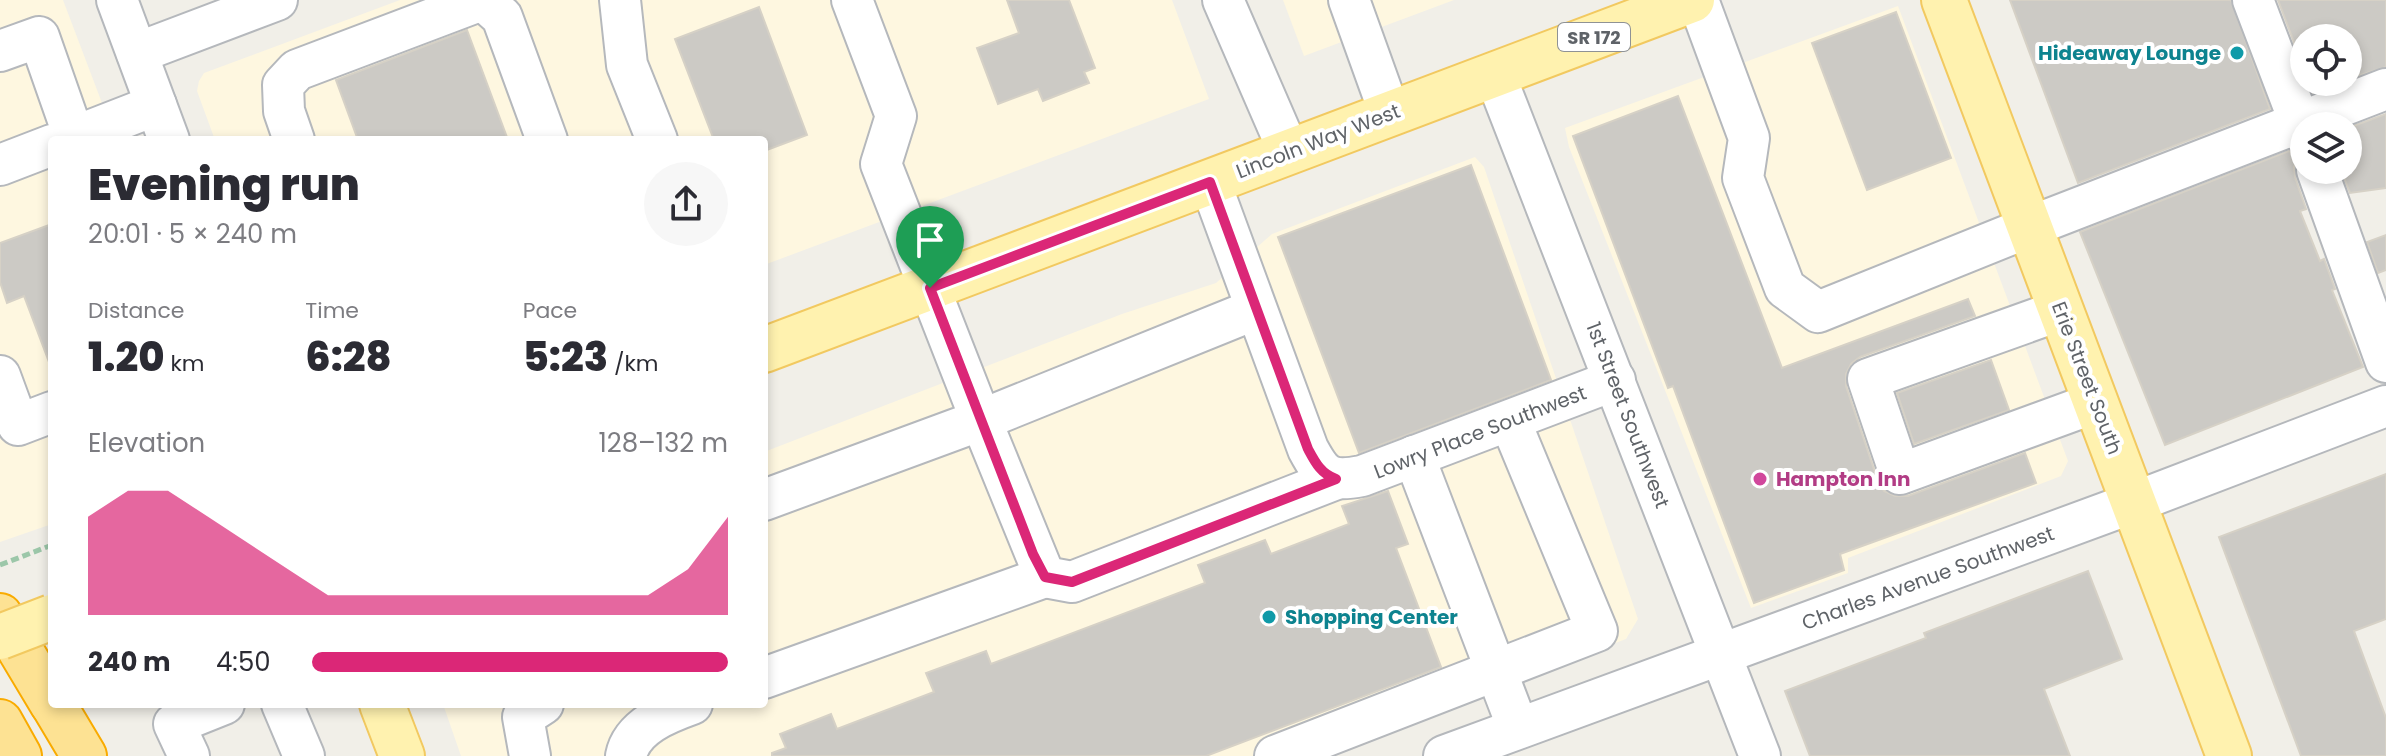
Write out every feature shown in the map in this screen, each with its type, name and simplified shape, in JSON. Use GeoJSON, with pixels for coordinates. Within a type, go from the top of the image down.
{"type":"FeatureCollection","features":[{"type":"Feature","properties":{"kind":"highway"},"geometry":{"type":"LineString","coordinates":[[0,616],[48,696]]}},
{"type":"Feature","properties":{"kind":"highway"},"geometry":{"type":"LineString","coordinates":[[55,708],[84,756]]}},
{"type":"Feature","properties":{"kind":"highway"},"geometry":{"type":"LineString","coordinates":[[0,722],[19,756]]}},
{"type":"Feature","properties":{"kind":"main road","name":"Lincoln Way West"},"geometry":{"type":"LineString","coordinates":[[768,349],[1695,0]]}},
{"type":"Feature","properties":{"kind":"main road","name":"Erie Street South"},"geometry":{"type":"LineString","coordinates":[[1944,0],[2229,756]]}},
{"type":"Feature","properties":{"kind":"main road"},"geometry":{"type":"LineString","coordinates":[[0,637],[48,619]]}},
{"type":"Feature","properties":{"kind":"main road"},"geometry":{"type":"LineString","coordinates":[[384,708],[402,756]]}},
{"type":"Feature","properties":{"kind":"street"},"geometry":{"type":"LineString","coordinates":[[90,136],[163,122],[117,0]]}},
{"type":"Feature","properties":{"kind":"street"},"geometry":{"type":"LineString","coordinates":[[137,53],[277,0]]}},
{"type":"Feature","properties":{"kind":"street"},"geometry":{"type":"LineString","coordinates":[[293,136],[284,111],[283,85],[297,70],[483,0],[502,17],[546,136]]}},
{"type":"Feature","properties":{"kind":"street"},"geometry":{"type":"LineString","coordinates":[[620,0],[627,65],[655,136]]}},
{"type":"Feature","properties":{"kind":"street"},"geometry":{"type":"LineString","coordinates":[[768,677],[1045,577],[881,164],[896,116],[852,0]]}},
{"type":"Feature","properties":{"kind":"street"},"geometry":{"type":"LineString","coordinates":[[1223,0],[1289,152]]}},
{"type":"Feature","properties":{"kind":"street"},"geometry":{"type":"LineString","coordinates":[[1349,0],[1390,114]]}},
{"type":"Feature","properties":{"kind":"street"},"geometry":{"type":"LineString","coordinates":[[1695,0],[1749,138],[1743,178],[1785,288],[1818,312],[2029,227],[2290,132]]}},
{"type":"Feature","properties":{"kind":"street"},"geometry":{"type":"LineString","coordinates":[[2253,0],[2296,112]]}},
{"type":"Feature","properties":{"kind":"street"},"geometry":{"type":"LineString","coordinates":[[0,51],[39,37],[63,136]]}},
{"type":"Feature","properties":{"kind":"street","name":"1st Street Southwest"},"geometry":{"type":"LineString","coordinates":[[1495,75],[1760,756]]}},
{"type":"Feature","properties":{"kind":"street"},"geometry":{"type":"LineString","coordinates":[[2336,112],[2386,89]]}},
{"type":"Feature","properties":{"kind":"street"},"geometry":{"type":"LineString","coordinates":[[0,165],[48,147]]}},
{"type":"Feature","properties":{"kind":"street"},"geometry":{"type":"LineString","coordinates":[[1210,182],[1308,449],[1317,466],[1336,479]]}},
{"type":"Feature","properties":{"kind":"street"},"geometry":{"type":"LineString","coordinates":[[2322,184],[2386,362]]}},
{"type":"Feature","properties":{"kind":"street"},"geometry":{"type":"LineString","coordinates":[[768,499],[981,420],[1256,309]]}},
{"type":"Feature","properties":{"kind":"street"},"geometry":{"type":"LineString","coordinates":[[2061,310],[1868,379],[1900,474],[2097,402]]}},
{"type":"Feature","properties":{"kind":"street"},"geometry":{"type":"LineString","coordinates":[[0,376],[18,425],[48,414]]}},
{"type":"Feature","properties":{"kind":"street","name":"Lowry Place Southwest"},"geometry":{"type":"LineString","coordinates":[[1045,577],[1072,582],[1336,479],[1362,476],[1615,380]]}},
{"type":"Feature","properties":{"kind":"street","name":"Charles Avenue Southwest"},"geometry":{"type":"LineString","coordinates":[[1444,756],[1502,741],[1618,692],[2386,406]]}},
{"type":"Feature","properties":{"kind":"street"},"geometry":{"type":"LineString","coordinates":[[1510,421],[1597,631],[1618,692]]}},
{"type":"Feature","properties":{"kind":"street"},"geometry":{"type":"LineString","coordinates":[[1414,456],[1497,670],[1502,741]]}},
{"type":"Feature","properties":{"kind":"street"},"geometry":{"type":"LineString","coordinates":[[1275,756],[1597,631]]}},
{"type":"Feature","properties":{"kind":"street"},"geometry":{"type":"LineString","coordinates":[[189,756],[174,724],[214,708]]}},
{"type":"Feature","properties":{"kind":"street"},"geometry":{"type":"LineString","coordinates":[[284,708],[304,756]]}},
{"type":"Feature","properties":{"kind":"street"},"geometry":{"type":"LineString","coordinates":[[530,756],[523,717],[537,708]]}},
{"type":"Feature","properties":{"kind":"street"},"geometry":{"type":"LineString","coordinates":[[626,756],[628,745],[657,717],[681,708]]}},
{"type":"Feature","properties":{"kind":"path"},"geometry":{"type":"LineString","coordinates":[[0,565],[48,547]]}},
{"type":"Feature","properties":{"kind":"shaded area"},"geometry":{"type":"Polygon","coordinates":[[[0,0],[63,0],[114,136],[48,136],[48,525],[0,542],[0,0]]]}},
{"type":"Feature","properties":{"kind":"shaded area"},"geometry":{"type":"Polygon","coordinates":[[[400,0],[1172,0],[1209,99],[768,264],[768,136],[214,136],[197,91],[204,73],[400,0]]]}},
{"type":"Feature","properties":{"kind":"shaded area"},"geometry":{"type":"Polygon","coordinates":[[[1283,0],[1454,0],[1304,56],[1283,0]]]}},
{"type":"Feature","properties":{"kind":"shaded area"},"geometry":{"type":"Polygon","coordinates":[[[1898,6],[2068,461],[2061,476],[1848,558],[1848,573],[1751,608],[1569,147],[1565,128],[1898,6]]]}},
{"type":"Feature","properties":{"kind":"shaded area"},"geometry":{"type":"Polygon","coordinates":[[[1475,157],[1484,167],[1638,619],[1626,639],[1316,756],[461,756],[444,708],[768,708],[768,450],[1122,314],[1216,283],[1272,234],[1475,157]]]}},
{"type":"Feature","properties":{"kind":"building"},"geometry":{"type":"Polygon","coordinates":[[[1007,0],[1069,0],[1095,68],[1084,72],[1089,83],[1043,101],[1038,89],[998,104],[977,48],[1019,33],[1007,0]]]}},
{"type":"Feature","properties":{"kind":"building"},"geometry":{"type":"Polygon","coordinates":[[[2010,0],[2231,0],[2270,109],[2078,183],[2010,0]]]}},
{"type":"Feature","properties":{"kind":"building"},"geometry":{"type":"Polygon","coordinates":[[[2278,0],[2386,0],[2386,67],[2362,75],[2362,24],[2290,24],[2290,32],[2278,0]]]}},
{"type":"Feature","properties":{"kind":"building"},"geometry":{"type":"Polygon","coordinates":[[[759,7],[807,135],[768,150],[768,136],[712,136],[675,39],[759,7]]]}},
{"type":"Feature","properties":{"kind":"building"},"geometry":{"type":"Polygon","coordinates":[[[1896,12],[1951,158],[1867,190],[1812,43],[1896,12]]]}},
{"type":"Feature","properties":{"kind":"building"},"geometry":{"type":"Polygon","coordinates":[[[467,30],[507,136],[357,136],[336,80],[467,30]]]}},
{"type":"Feature","properties":{"kind":"building"},"geometry":{"type":"Polygon","coordinates":[[[1678,96],[1782,368],[1968,299],[1975,316],[1860,357],[1851,364],[1846,374],[1846,386],[1884,491],[1895,496],[1908,496],[2025,453],[2036,483],[1840,554],[1844,570],[1754,603],[1673,386],[1668,388],[1573,136],[1678,96]]]}},
{"type":"Feature","properties":{"kind":"building"},"geometry":{"type":"Polygon","coordinates":[[[2386,114],[2386,188],[2350,193],[2346,184],[2362,184],[2362,123],[2386,114]]]}},
{"type":"Feature","properties":{"kind":"building"},"geometry":{"type":"Polygon","coordinates":[[[2289,151],[2290,184],[2297,184],[2306,209],[2300,211],[2320,261],[2324,259],[2335,289],[2332,290],[2363,367],[2165,445],[2080,232],[2289,151]]]}},
{"type":"Feature","properties":{"kind":"building"},"geometry":{"type":"Polygon","coordinates":[[[1471,165],[1551,380],[1359,453],[1278,237],[1471,165]]]}},
{"type":"Feature","properties":{"kind":"building"},"geometry":{"type":"Polygon","coordinates":[[[48,225],[48,359],[24,296],[7,303],[0,282],[0,243],[48,225]]]}},
{"type":"Feature","properties":{"kind":"building"},"geometry":{"type":"Polygon","coordinates":[[[2386,235],[2386,270],[2378,273],[2367,242],[2386,235]]]}},
{"type":"Feature","properties":{"kind":"building"},"geometry":{"type":"Polygon","coordinates":[[[1991,360],[2009,410],[1914,444],[1897,393],[1991,360]]]}},
{"type":"Feature","properties":{"kind":"building"},"geometry":{"type":"Polygon","coordinates":[[[2386,474],[2386,619],[2354,631],[2386,718],[2386,756],[2301,756],[2219,537],[2386,474]]]}},
{"type":"Feature","properties":{"kind":"building","name":"Shopping Center"},"geometry":{"type":"Polygon","coordinates":[[[1388,491],[1408,544],[1396,548],[1441,667],[1206,756],[772,756],[772,753],[786,748],[780,734],[831,714],[837,729],[934,692],[926,673],[986,651],[991,664],[1205,583],[1198,565],[1265,540],[1271,554],[1349,524],[1342,506],[1388,491]]]}},
{"type":"Feature","properties":{"kind":"building"},"geometry":{"type":"Polygon","coordinates":[[[2088,571],[2122,659],[2044,689],[2070,756],[1810,756],[1785,691],[1926,638],[1924,633],[2088,571]]]}},
{"type":"Feature","properties":{"kind":"place","name":"Hideaway Lounge"},"geometry":{"type":"Point","coordinates":[2237,53]}},
{"type":"Feature","properties":{"kind":"place","name":"Hampton Inn"},"geometry":{"type":"Point","coordinates":[1760,479]}},
{"type":"Feature","properties":{"kind":"place","name":"Shopping Center"},"geometry":{"type":"Point","coordinates":[1269,617]}},
{"type":"Feature","properties":{"kind":"route"},"geometry":{"type":"LineString","coordinates":[[1210,182],[1308,449],[1317,466],[1336,479],[1072,582],[1045,577],[1033,554],[930,288],[1210,182]]}}]}
